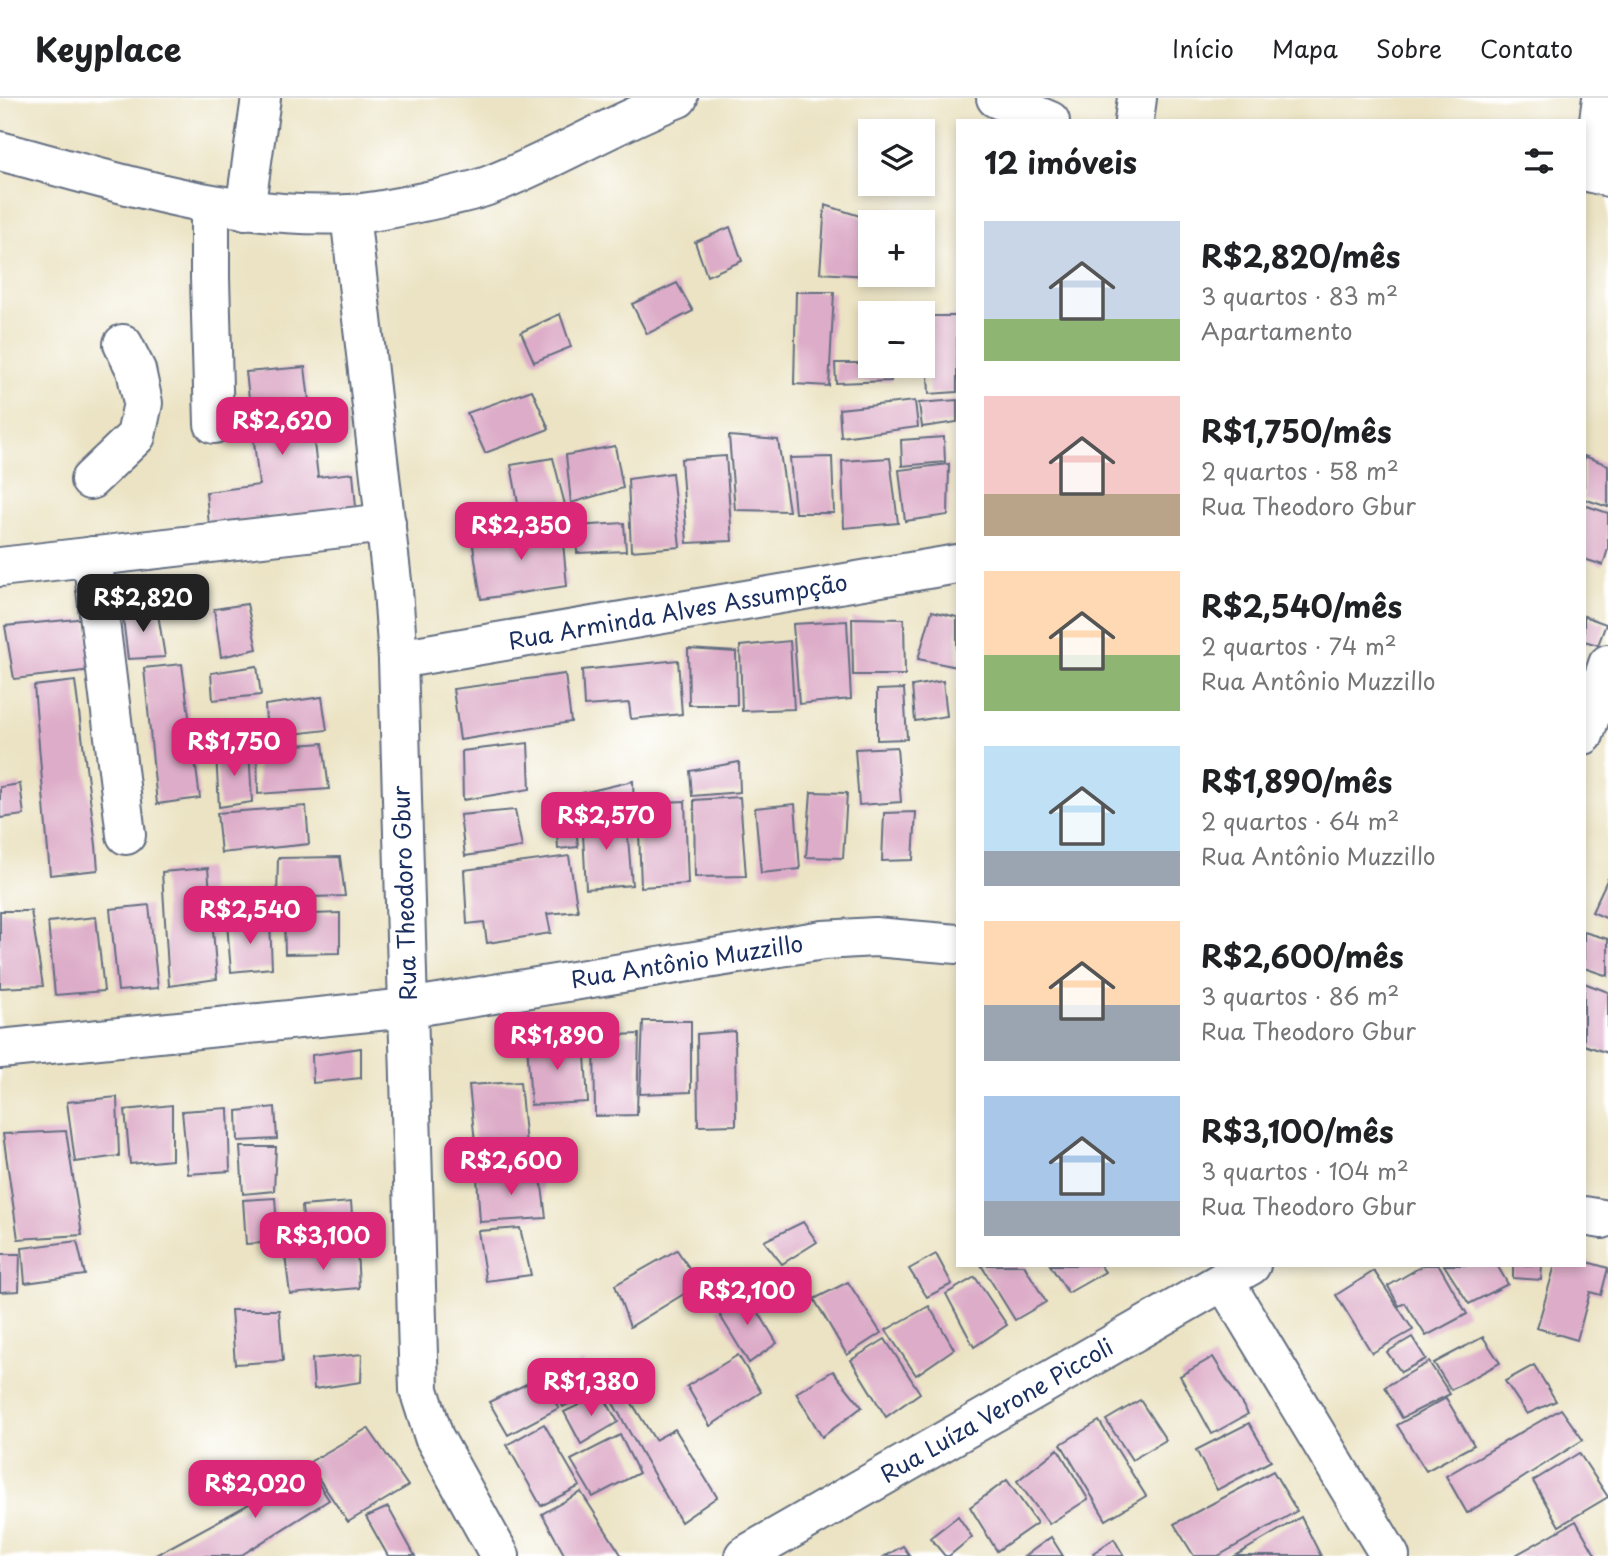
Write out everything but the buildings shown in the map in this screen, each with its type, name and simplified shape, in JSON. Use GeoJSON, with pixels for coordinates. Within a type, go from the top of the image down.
{"type":"FeatureCollection","features":[{"type":"Feature","properties":{"kind":"street"},"geometry":{"type":"LineString","coordinates":[[214,424],[209,278],[261,98]]}},
{"type":"Feature","properties":{"kind":"street"},"geometry":{"type":"LineString","coordinates":[[0,151],[228,207],[350,214],[435,200],[489,185],[677,98]]}},
{"type":"Feature","properties":{"kind":"street"},"geometry":{"type":"LineString","coordinates":[[996,98],[1045,119]]}},
{"type":"Feature","properties":{"kind":"street"},"geometry":{"type":"LineString","coordinates":[[1134,119],[1137,98]]}},
{"type":"Feature","properties":{"kind":"street"},"geometry":{"type":"LineString","coordinates":[[1595,174],[1602,98]]}},
{"type":"Feature","properties":{"kind":"street","name":"Rua Theodoro Gbur"},"geometry":{"type":"LineString","coordinates":[[350,214],[386,523],[398,659],[419,1390],[435,1437],[499,1556]]}},
{"type":"Feature","properties":{"kind":"street"},"geometry":{"type":"LineString","coordinates":[[90,480],[136,436],[143,402],[136,370],[122,344]]}},
{"type":"Feature","properties":{"kind":"street"},"geometry":{"type":"LineString","coordinates":[[0,566],[386,523]]}},
{"type":"Feature","properties":{"kind":"street"},"geometry":{"type":"LineString","coordinates":[[92,556],[126,835]]}},
{"type":"Feature","properties":{"kind":"street","name":"Rua Arminda Alves Assumpção"},"geometry":{"type":"LineString","coordinates":[[398,659],[956,564]]}},
{"type":"Feature","properties":{"kind":"street"},"geometry":{"type":"LineString","coordinates":[[1586,729],[1608,664]]}},
{"type":"Feature","properties":{"kind":"street","name":"Rua Antônio Muzzillo"},"geometry":{"type":"LineString","coordinates":[[0,1049],[408,1008],[823,940],[875,937],[956,944]]}},
{"type":"Feature","properties":{"kind":"street"},"geometry":{"type":"LineString","coordinates":[[1237,1273],[1390,1556]]}},
{"type":"Feature","properties":{"kind":"street","name":"Rua Luíza Verone Piccoli"},"geometry":{"type":"LineString","coordinates":[[744,1556],[1237,1273]]}}]}
